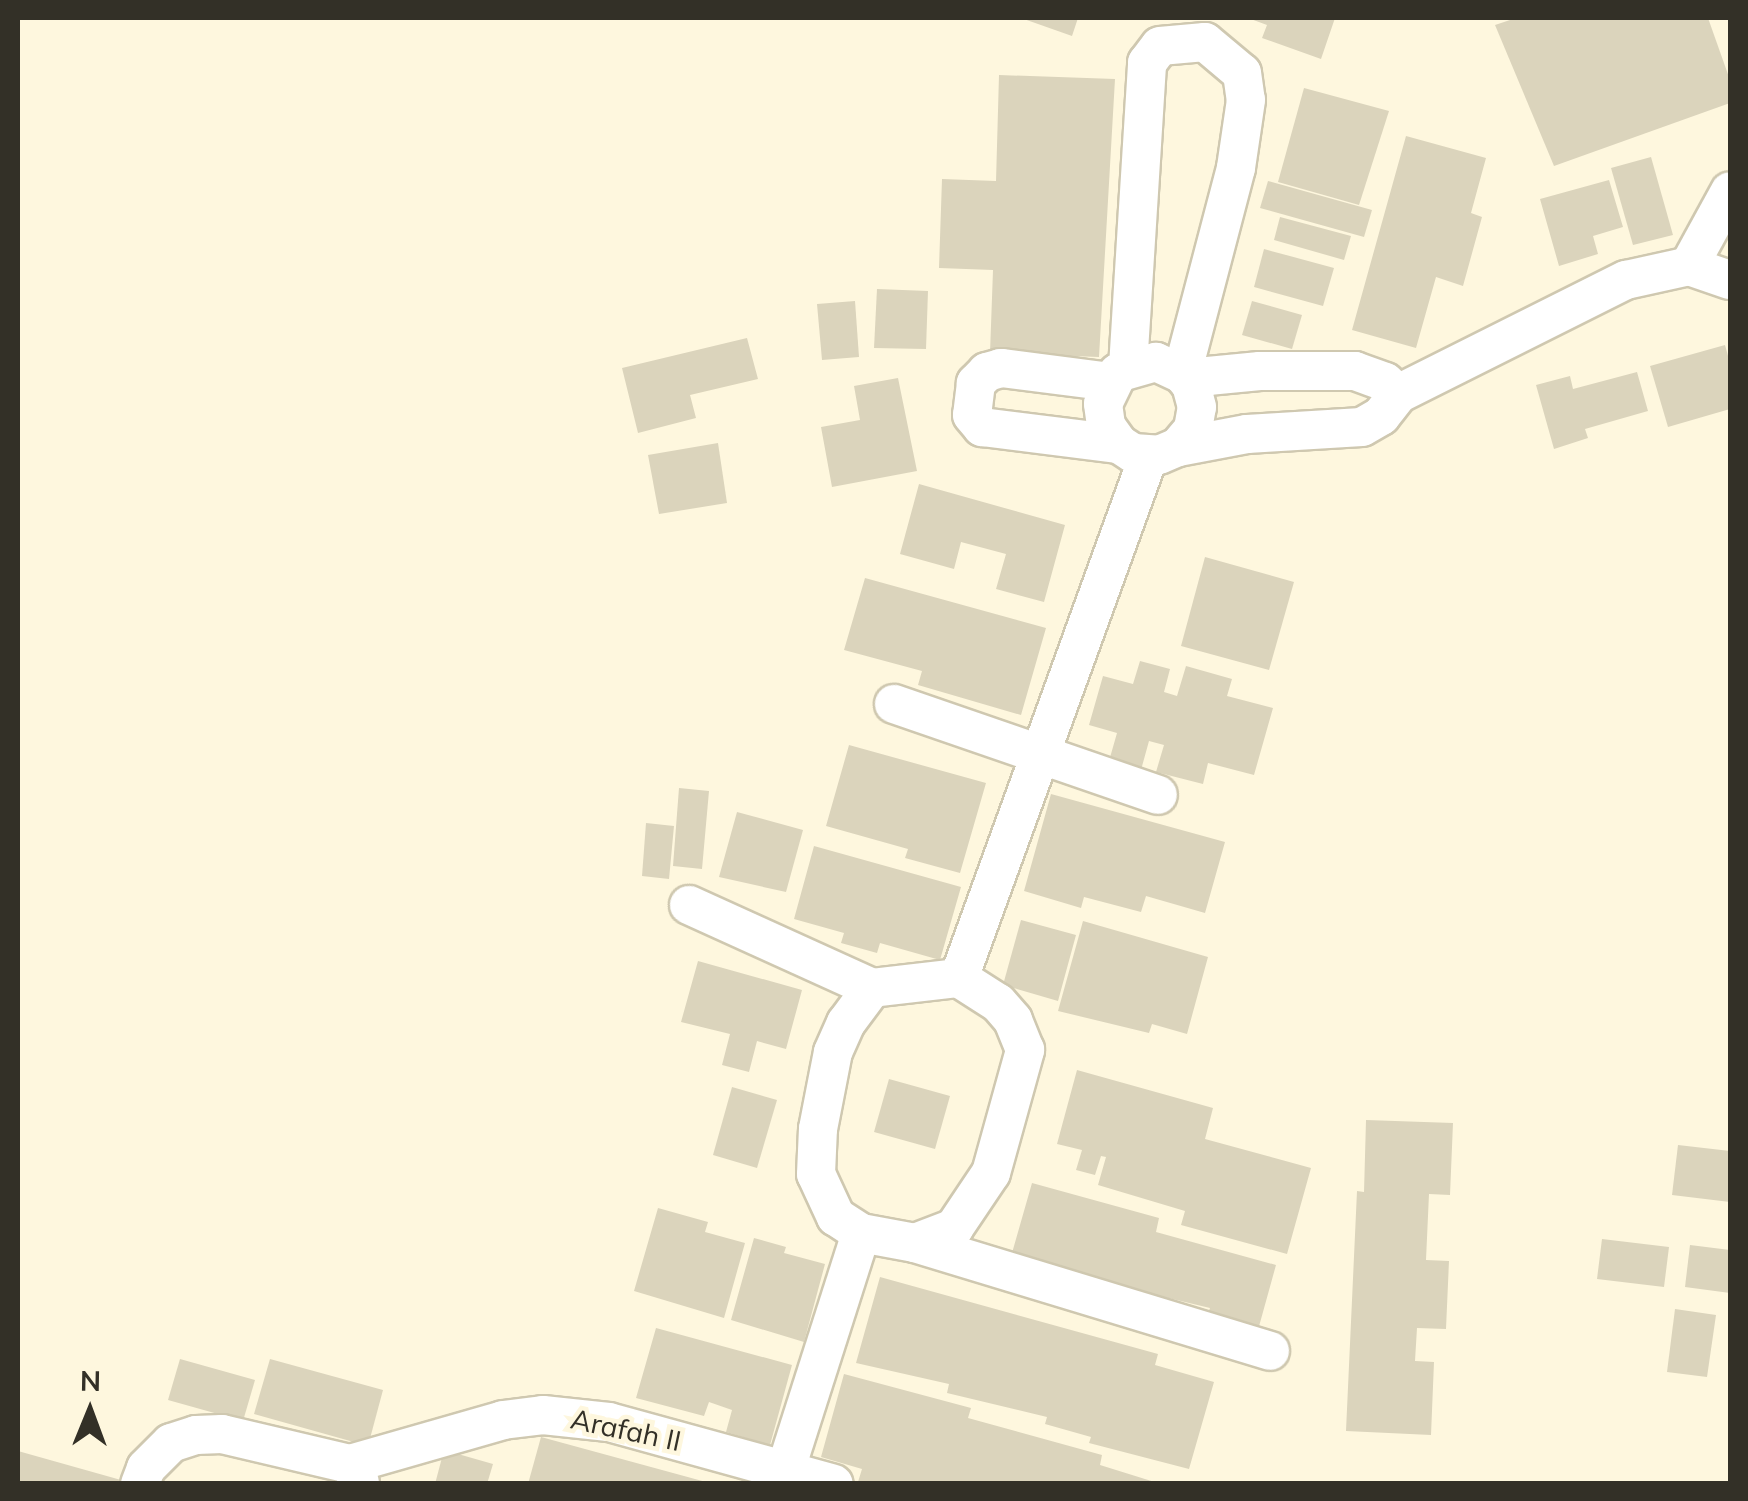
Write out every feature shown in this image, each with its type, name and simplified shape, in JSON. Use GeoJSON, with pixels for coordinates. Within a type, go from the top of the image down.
{"type":"FeatureCollection","features":[{"type":"Feature","properties":{"kind":"street"},"geometry":{"type":"LineString","coordinates":[[959,978],[1148,449],[1193,429],[1197,407],[1187,380],[1236,168],[1246,100],[1242,73],[1205,42],[1160,46],[1147,63],[1119,375],[1103,404],[1106,426],[1148,449]]}},
{"type":"Feature","properties":{"kind":"street"},"geometry":{"type":"LineString","coordinates":[[1689,266],[1730,192]]}},
{"type":"Feature","properties":{"kind":"street"},"geometry":{"type":"LineString","coordinates":[[1398,394],[1386,382],[1355,370],[1260,371],[1187,380],[1156,362],[1119,375],[1001,368],[987,372],[976,383],[972,414],[982,427],[1148,449],[1247,434],[1362,427],[1381,416],[1398,394],[1580,299],[1626,280],[1689,266],[1730,280]]}},
{"type":"Feature","properties":{"kind":"street"},"geometry":{"type":"LineString","coordinates":[[894,704],[1158,795]]}},
{"type":"Feature","properties":{"kind":"street"},"geometry":{"type":"LineString","coordinates":[[689,905],[872,988],[959,978],[998,1003],[1013,1020],[1026,1050],[991,1174],[970,1211],[954,1228],[916,1243]]}},
{"type":"Feature","properties":{"kind":"street"},"geometry":{"type":"LineString","coordinates":[[872,988],[846,1022],[833,1052],[818,1129],[816,1174],[836,1217],[861,1233],[916,1243],[1270,1351]]}},
{"type":"Feature","properties":{"kind":"street"},"geometry":{"type":"LineString","coordinates":[[783,1476],[861,1233]]}},
{"type":"Feature","properties":{"kind":"street","name":"Arafah II"},"geometry":{"type":"LineString","coordinates":[[355,1474],[503,1420],[542,1415],[609,1422],[783,1476],[834,1484]]}},
{"type":"Feature","properties":{"kind":"street"},"geometry":{"type":"LineString","coordinates":[[140,1484],[146,1468],[172,1443],[196,1435],[222,1434],[355,1474]]}},
{"type":"Feature","properties":{"kind":"building"},"geometry":{"type":"Polygon","coordinates":[[[1021,18],[1078,18],[1072,36],[1021,18]]]}},
{"type":"Feature","properties":{"kind":"building"},"geometry":{"type":"Polygon","coordinates":[[[1248,18],[1335,18],[1321,59],[1262,38],[1267,25],[1248,18]]]}},
{"type":"Feature","properties":{"kind":"building"},"geometry":{"type":"Polygon","coordinates":[[[1516,18],[1708,18],[1730,80],[1730,103],[1554,166],[1495,25],[1516,18]]]}},
{"type":"Feature","properties":{"kind":"building"},"geometry":{"type":"Polygon","coordinates":[[[999,75],[1115,79],[1099,357],[990,353],[993,270],[939,268],[942,179],[996,181],[999,75]]]}},
{"type":"Feature","properties":{"kind":"building"},"geometry":{"type":"Polygon","coordinates":[[[1304,88],[1389,111],[1359,205],[1278,182],[1304,88]]]}},
{"type":"Feature","properties":{"kind":"building"},"geometry":{"type":"Polygon","coordinates":[[[1406,136],[1486,158],[1471,213],[1482,217],[1463,286],[1436,277],[1416,348],[1352,330],[1406,136]]]}},
{"type":"Feature","properties":{"kind":"building"},"geometry":{"type":"Polygon","coordinates":[[[1651,157],[1673,235],[1633,245],[1611,168],[1651,157]]]}},
{"type":"Feature","properties":{"kind":"building"},"geometry":{"type":"Polygon","coordinates":[[[1609,180],[1623,227],[1593,236],[1598,254],[1559,266],[1540,199],[1609,180]]]}},
{"type":"Feature","properties":{"kind":"building"},"geometry":{"type":"Polygon","coordinates":[[[1268,181],[1372,210],[1364,237],[1260,208],[1268,181]]]}},
{"type":"Feature","properties":{"kind":"building"},"geometry":{"type":"Polygon","coordinates":[[[1280,217],[1351,236],[1344,260],[1274,240],[1280,217]]]}},
{"type":"Feature","properties":{"kind":"building"},"geometry":{"type":"Polygon","coordinates":[[[1264,249],[1334,268],[1323,306],[1254,287],[1264,249]]]}},
{"type":"Feature","properties":{"kind":"building"},"geometry":{"type":"Polygon","coordinates":[[[877,289],[928,291],[926,349],[874,348],[877,289]]]}},
{"type":"Feature","properties":{"kind":"building"},"geometry":{"type":"Polygon","coordinates":[[[855,301],[859,357],[822,360],[817,304],[855,301]]]}},
{"type":"Feature","properties":{"kind":"building"},"geometry":{"type":"Polygon","coordinates":[[[1252,301],[1302,315],[1292,349],[1242,335],[1252,301]]]}},
{"type":"Feature","properties":{"kind":"building"},"geometry":{"type":"Polygon","coordinates":[[[747,338],[758,379],[690,395],[696,418],[638,433],[622,368],[747,338]]]}},
{"type":"Feature","properties":{"kind":"building"},"geometry":{"type":"Polygon","coordinates":[[[1725,345],[1730,363],[1730,409],[1668,427],[1650,366],[1725,345]]]}},
{"type":"Feature","properties":{"kind":"building"},"geometry":{"type":"Polygon","coordinates":[[[1637,372],[1648,411],[1585,429],[1588,438],[1554,449],[1536,385],[1570,376],[1573,389],[1637,372]]]}},
{"type":"Feature","properties":{"kind":"building"},"geometry":{"type":"Polygon","coordinates":[[[898,378],[917,471],[832,487],[821,427],[860,420],[854,386],[898,378]]]}},
{"type":"Feature","properties":{"kind":"building"},"geometry":{"type":"Polygon","coordinates":[[[718,443],[727,503],[659,514],[648,455],[718,443]]]}},
{"type":"Feature","properties":{"kind":"building"},"geometry":{"type":"Polygon","coordinates":[[[919,484],[1065,525],[1044,602],[996,589],[1006,554],[961,542],[954,569],[900,554],[919,484]]]}},
{"type":"Feature","properties":{"kind":"building"},"geometry":{"type":"Polygon","coordinates":[[[1205,557],[1294,582],[1269,670],[1181,646],[1205,557]]]}},
{"type":"Feature","properties":{"kind":"building"},"geometry":{"type":"Polygon","coordinates":[[[865,578],[1046,628],[1021,715],[918,685],[922,671],[844,650],[865,578]]]}},
{"type":"Feature","properties":{"kind":"building"},"geometry":{"type":"Polygon","coordinates":[[[1140,661],[1170,669],[1164,692],[1177,696],[1186,666],[1232,679],[1227,696],[1273,708],[1254,775],[1208,763],[1203,784],[1156,772],[1164,745],[1149,741],[1141,770],[1109,761],[1117,733],[1089,725],[1103,676],[1133,684],[1140,661]]]}},
{"type":"Feature","properties":{"kind":"building"},"geometry":{"type":"Polygon","coordinates":[[[849,745],[986,783],[960,873],[905,858],[908,849],[826,826],[849,745]]]}},
{"type":"Feature","properties":{"kind":"building"},"geometry":{"type":"Polygon","coordinates":[[[679,788],[709,791],[702,869],[673,866],[679,788]]]}},
{"type":"Feature","properties":{"kind":"building"},"geometry":{"type":"Polygon","coordinates":[[[1051,794],[1225,842],[1205,913],[1146,896],[1141,912],[1084,897],[1081,908],[1024,891],[1051,794]]]}},
{"type":"Feature","properties":{"kind":"building"},"geometry":{"type":"Polygon","coordinates":[[[737,812],[803,830],[786,892],[719,877],[737,812]]]}},
{"type":"Feature","properties":{"kind":"building"},"geometry":{"type":"Polygon","coordinates":[[[646,823],[674,826],[669,879],[642,876],[646,823]]]}},
{"type":"Feature","properties":{"kind":"building"},"geometry":{"type":"Polygon","coordinates":[[[814,846],[961,887],[940,960],[880,943],[877,953],[841,943],[844,933],[794,919],[814,846]]]}},
{"type":"Feature","properties":{"kind":"building"},"geometry":{"type":"Polygon","coordinates":[[[1021,920],[1076,935],[1058,1001],[1003,985],[1021,920]]]}},
{"type":"Feature","properties":{"kind":"building"},"geometry":{"type":"Polygon","coordinates":[[[1083,921],[1208,957],[1187,1034],[1152,1024],[1149,1033],[1058,1011],[1083,921]]]}},
{"type":"Feature","properties":{"kind":"building"},"geometry":{"type":"Polygon","coordinates":[[[698,961],[802,990],[786,1049],[757,1041],[749,1072],[722,1065],[730,1034],[681,1022],[698,961]]]}},
{"type":"Feature","properties":{"kind":"building"},"geometry":{"type":"Polygon","coordinates":[[[1077,1070],[1213,1108],[1205,1139],[1311,1168],[1287,1254],[1181,1225],[1185,1211],[1098,1185],[1106,1157],[1101,1156],[1095,1175],[1076,1170],[1082,1150],[1057,1144],[1077,1070]]]}},
{"type":"Feature","properties":{"kind":"building"},"geometry":{"type":"Polygon","coordinates":[[[889,1079],[950,1096],[935,1149],[874,1132],[889,1079]]]}},
{"type":"Feature","properties":{"kind":"building"},"geometry":{"type":"Polygon","coordinates":[[[732,1087],[777,1100],[757,1168],[713,1155],[732,1087]]]}},
{"type":"Feature","properties":{"kind":"building"},"geometry":{"type":"Polygon","coordinates":[[[1366,1120],[1453,1123],[1450,1195],[1429,1194],[1426,1260],[1449,1261],[1446,1329],[1417,1328],[1415,1361],[1434,1362],[1431,1435],[1346,1431],[1357,1191],[1364,1192],[1366,1120]]]}},
{"type":"Feature","properties":{"kind":"building"},"geometry":{"type":"Polygon","coordinates":[[[1678,1145],[1730,1151],[1730,1202],[1672,1195],[1678,1145]]]}},
{"type":"Feature","properties":{"kind":"building"},"geometry":{"type":"Polygon","coordinates":[[[1032,1183],[1159,1218],[1156,1232],[1276,1265],[1258,1330],[1207,1316],[1210,1308],[1010,1260],[1032,1183]]]}},
{"type":"Feature","properties":{"kind":"building"},"geometry":{"type":"Polygon","coordinates":[[[658,1208],[708,1222],[705,1232],[745,1243],[724,1318],[634,1291],[658,1208]]]}},
{"type":"Feature","properties":{"kind":"building"},"geometry":{"type":"Polygon","coordinates":[[[754,1238],[786,1247],[784,1253],[825,1264],[804,1342],[731,1320],[754,1238]]]}},
{"type":"Feature","properties":{"kind":"building"},"geometry":{"type":"Polygon","coordinates":[[[1602,1239],[1669,1247],[1664,1287],[1597,1279],[1602,1239]]]}},
{"type":"Feature","properties":{"kind":"building"},"geometry":{"type":"Polygon","coordinates":[[[1690,1245],[1730,1250],[1730,1293],[1685,1287],[1690,1245]]]}},
{"type":"Feature","properties":{"kind":"building"},"geometry":{"type":"Polygon","coordinates":[[[880,1277],[1158,1354],[1155,1365],[1214,1382],[1189,1469],[1089,1443],[1091,1437],[1045,1424],[1047,1417],[947,1393],[949,1384],[856,1363],[880,1277]]]}},
{"type":"Feature","properties":{"kind":"building"},"geometry":{"type":"Polygon","coordinates":[[[1675,1309],[1716,1315],[1707,1377],[1667,1372],[1675,1309]]]}},
{"type":"Feature","properties":{"kind":"building"},"geometry":{"type":"Polygon","coordinates":[[[656,1328],[792,1365],[770,1445],[726,1432],[732,1410],[709,1402],[704,1416],[636,1398],[656,1328]]]}},
{"type":"Feature","properties":{"kind":"building"},"geometry":{"type":"Polygon","coordinates":[[[180,1359],[255,1380],[243,1421],[168,1400],[180,1359]]]}},
{"type":"Feature","properties":{"kind":"building"},"geometry":{"type":"Polygon","coordinates":[[[270,1359],[383,1390],[368,1446],[254,1414],[270,1359]]]}},
{"type":"Feature","properties":{"kind":"building"},"geometry":{"type":"Polygon","coordinates":[[[844,1374],[971,1408],[968,1418],[1102,1455],[1100,1465],[1161,1484],[858,1482],[862,1469],[821,1457],[844,1374]]]}},
{"type":"Feature","properties":{"kind":"building"},"geometry":{"type":"Polygon","coordinates":[[[541,1437],[706,1482],[706,1484],[528,1484],[541,1437]]]}},
{"type":"Feature","properties":{"kind":"building"},"geometry":{"type":"Polygon","coordinates":[[[444,1450],[493,1464],[487,1484],[435,1484],[444,1450]]]}},
{"type":"Feature","properties":{"kind":"building"},"geometry":{"type":"Polygon","coordinates":[[[18,1451],[121,1480],[120,1484],[18,1484],[18,1451]]]}}]}
